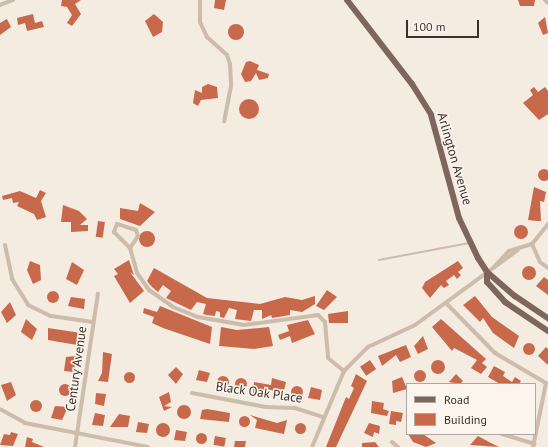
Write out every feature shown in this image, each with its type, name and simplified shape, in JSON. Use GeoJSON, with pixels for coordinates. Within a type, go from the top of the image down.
{"type":"FeatureCollection","features":[{"type":"Feature","properties":{"kind":"main road","name":"Arlington Avenue"},"geometry":{"type":"LineString","coordinates":[[347,0],[412,84],[431,116],[469,243],[487,272],[548,318]]}},
{"type":"Feature","properties":{"kind":"main road","name":"Arlington Avenue"},"geometry":{"type":"LineString","coordinates":[[487,272],[487,282],[505,302],[548,331]]}},
{"type":"Feature","properties":{"kind":"street"},"geometry":{"type":"LineString","coordinates":[[0,5],[13,0]]}},
{"type":"Feature","properties":{"kind":"street"},"geometry":{"type":"LineString","coordinates":[[200,0],[200,22],[207,38],[227,55],[231,86],[224,121]]}},
{"type":"Feature","properties":{"kind":"street"},"geometry":{"type":"LineString","coordinates":[[545,0],[548,3]]}},
{"type":"Feature","properties":{"kind":"street"},"geometry":{"type":"LineString","coordinates":[[130,248],[138,236],[136,230],[117,224],[114,232],[130,248],[137,273],[149,290],[173,307],[198,317],[244,325],[318,315],[325,322],[328,358],[344,372]]}},
{"type":"Feature","properties":{"kind":"street"},"geometry":{"type":"LineString","coordinates":[[312,447],[322,417],[344,372],[368,347],[409,328],[446,303],[492,268],[508,252],[518,250],[532,244],[548,224]]}},
{"type":"Feature","properties":{"kind":"street"},"geometry":{"type":"LineString","coordinates":[[532,244],[540,262],[548,268]]}},
{"type":"Feature","properties":{"kind":"street"},"geometry":{"type":"LineString","coordinates":[[5,245],[12,279],[28,305],[51,316],[93,322]]}},
{"type":"Feature","properties":{"kind":"street"},"geometry":{"type":"LineString","coordinates":[[492,268],[500,266],[518,250]]}},
{"type":"Feature","properties":{"kind":"street","name":"Century Avenue"},"geometry":{"type":"LineString","coordinates":[[75,447],[98,294]]}},
{"type":"Feature","properties":{"kind":"street"},"geometry":{"type":"LineString","coordinates":[[446,303],[495,353],[546,383],[536,431]]}},
{"type":"Feature","properties":{"kind":"street","name":"Black Oak Place"},"geometry":{"type":"LineString","coordinates":[[192,393],[266,407],[295,408],[322,417]]}},
{"type":"Feature","properties":{"kind":"street"},"geometry":{"type":"LineString","coordinates":[[0,409],[25,422],[148,447]]}},
{"type":"Feature","properties":{"kind":"street"},"geometry":{"type":"LineString","coordinates":[[505,435],[533,445],[535,435]]}},
{"type":"Feature","properties":{"kind":"street"},"geometry":{"type":"LineString","coordinates":[[392,442],[398,447]]}},
{"type":"Feature","properties":{"kind":"lane"},"geometry":{"type":"LineString","coordinates":[[379,260],[469,243]]}},
{"type":"Feature","properties":{"kind":"building"},"geometry":{"type":"Polygon","coordinates":[[[62,0],[81,0],[75,4],[81,14],[72,26],[67,23],[72,15],[67,7],[61,6],[62,0]]]}},
{"type":"Feature","properties":{"kind":"building"},"geometry":{"type":"Polygon","coordinates":[[[215,0],[226,0],[224,10],[214,8],[215,0]]]}},
{"type":"Feature","properties":{"kind":"building"},"geometry":{"type":"Polygon","coordinates":[[[518,0],[535,0],[534,6],[520,6],[518,0]]]}},
{"type":"Feature","properties":{"kind":"building"},"geometry":{"type":"Polygon","coordinates":[[[33,14],[35,23],[42,21],[44,27],[27,31],[25,23],[18,25],[17,18],[33,14]]]}},
{"type":"Feature","properties":{"kind":"building"},"geometry":{"type":"Polygon","coordinates":[[[154,14],[163,22],[162,32],[153,37],[145,21],[154,14]]]}},
{"type":"Feature","properties":{"kind":"building"},"geometry":{"type":"Polygon","coordinates":[[[545,17],[548,33],[543,35],[538,23],[545,17]]]}},
{"type":"Feature","properties":{"kind":"building"},"geometry":{"type":"Polygon","coordinates":[[[7,19],[11,27],[0,35],[0,23],[7,19]]]}},
{"type":"Feature","properties":{"kind":"building"},"geometry":{"type":"Polygon","coordinates":[[[236,24],[243,29],[244,32],[239,39],[236,40],[229,35],[228,32],[233,25],[236,24]]]}},
{"type":"Feature","properties":{"kind":"building"},"geometry":{"type":"Polygon","coordinates":[[[250,61],[259,65],[257,70],[269,74],[268,78],[259,80],[256,73],[251,81],[245,82],[241,74],[246,62],[250,61]]]}},
{"type":"Feature","properties":{"kind":"building"},"geometry":{"type":"Polygon","coordinates":[[[208,84],[217,87],[218,98],[201,100],[198,106],[193,103],[195,90],[202,93],[202,87],[208,84]]]}},
{"type":"Feature","properties":{"kind":"building"},"geometry":{"type":"Polygon","coordinates":[[[534,87],[538,92],[545,87],[548,91],[548,114],[539,120],[523,103],[533,95],[530,90],[534,87]]]}},
{"type":"Feature","properties":{"kind":"building"},"geometry":{"type":"Polygon","coordinates":[[[249,99],[256,102],[259,109],[256,116],[249,119],[242,116],[239,109],[242,102],[249,99]]]}},
{"type":"Feature","properties":{"kind":"building"},"geometry":{"type":"Polygon","coordinates":[[[542,169],[546,169],[548,171],[549,178],[546,181],[542,181],[538,177],[538,173],[542,169]]]}},
{"type":"Feature","properties":{"kind":"building"},"geometry":{"type":"Polygon","coordinates":[[[534,187],[546,192],[544,202],[540,201],[541,221],[528,220],[534,187]]]}},
{"type":"Feature","properties":{"kind":"building"},"geometry":{"type":"Polygon","coordinates":[[[40,190],[46,193],[41,201],[46,217],[37,220],[34,214],[17,206],[19,202],[13,203],[12,198],[3,200],[2,196],[20,191],[36,198],[40,190]]]}},
{"type":"Feature","properties":{"kind":"building"},"geometry":{"type":"Polygon","coordinates":[[[140,203],[155,212],[140,226],[120,219],[120,208],[138,211],[140,203]]]}},
{"type":"Feature","properties":{"kind":"building"},"geometry":{"type":"Polygon","coordinates":[[[63,205],[79,211],[87,219],[80,225],[88,225],[88,231],[71,232],[71,222],[61,222],[63,205]]]}},
{"type":"Feature","properties":{"kind":"building"},"geometry":{"type":"Polygon","coordinates":[[[98,221],[105,222],[103,238],[96,237],[98,221]]]}},
{"type":"Feature","properties":{"kind":"building"},"geometry":{"type":"Polygon","coordinates":[[[521,225],[526,227],[528,232],[526,237],[521,239],[516,237],[514,232],[516,227],[521,225]]]}},
{"type":"Feature","properties":{"kind":"building"},"geometry":{"type":"Polygon","coordinates":[[[144,231],[150,231],[155,236],[153,245],[150,247],[144,247],[139,242],[139,236],[144,231]]]}},
{"type":"Feature","properties":{"kind":"building"},"geometry":{"type":"Polygon","coordinates":[[[129,260],[134,275],[130,272],[144,291],[130,303],[114,276],[118,274],[114,269],[129,260]]]}},
{"type":"Feature","properties":{"kind":"building"},"geometry":{"type":"Polygon","coordinates":[[[30,261],[40,265],[41,280],[33,284],[27,270],[30,261]]]}},
{"type":"Feature","properties":{"kind":"building"},"geometry":{"type":"Polygon","coordinates":[[[458,261],[463,268],[458,272],[461,275],[457,279],[454,275],[446,281],[449,285],[444,288],[441,285],[430,298],[422,288],[425,282],[458,261]]]}},
{"type":"Feature","properties":{"kind":"building"},"geometry":{"type":"Polygon","coordinates":[[[72,262],[84,270],[77,285],[66,279],[72,262]]]}},
{"type":"Feature","properties":{"kind":"building"},"geometry":{"type":"Polygon","coordinates":[[[526,266],[532,266],[536,270],[536,276],[532,280],[526,280],[522,276],[522,270],[526,266]]]}},
{"type":"Feature","properties":{"kind":"building"},"geometry":{"type":"Polygon","coordinates":[[[154,268],[207,298],[260,304],[285,297],[302,300],[315,296],[315,304],[302,312],[290,310],[290,315],[272,318],[271,315],[262,319],[262,310],[254,310],[251,321],[235,319],[237,310],[229,308],[224,318],[220,317],[220,312],[216,311],[215,316],[207,315],[203,314],[206,304],[197,302],[191,310],[166,298],[171,291],[163,285],[158,292],[152,287],[147,281],[154,268]]]}},
{"type":"Feature","properties":{"kind":"building"},"geometry":{"type":"Polygon","coordinates":[[[544,277],[548,280],[548,295],[536,286],[544,277]]]}},
{"type":"Feature","properties":{"kind":"building"},"geometry":{"type":"Polygon","coordinates":[[[327,290],[337,297],[324,310],[316,306],[327,290]]]}},
{"type":"Feature","properties":{"kind":"building"},"geometry":{"type":"Polygon","coordinates":[[[51,291],[55,291],[59,297],[55,303],[51,303],[47,299],[47,295],[51,291]]]}},
{"type":"Feature","properties":{"kind":"building"},"geometry":{"type":"Polygon","coordinates":[[[475,296],[492,317],[519,336],[514,348],[493,333],[483,318],[480,322],[463,305],[475,296]]]}},
{"type":"Feature","properties":{"kind":"building"},"geometry":{"type":"Polygon","coordinates":[[[71,297],[85,299],[84,309],[68,306],[71,297]]]}},
{"type":"Feature","properties":{"kind":"building"},"geometry":{"type":"Polygon","coordinates":[[[10,302],[16,315],[7,323],[1,312],[10,302]]]}},
{"type":"Feature","properties":{"kind":"building"},"geometry":{"type":"Polygon","coordinates":[[[160,306],[212,327],[210,344],[152,323],[154,317],[143,313],[144,308],[157,312],[160,306]]]}},
{"type":"Feature","properties":{"kind":"building"},"geometry":{"type":"Polygon","coordinates":[[[348,311],[348,323],[329,323],[328,314],[348,311]]]}},
{"type":"Feature","properties":{"kind":"building"},"geometry":{"type":"Polygon","coordinates":[[[26,319],[37,329],[32,340],[21,332],[26,319]]]}},
{"type":"Feature","properties":{"kind":"building"},"geometry":{"type":"Polygon","coordinates":[[[441,319],[486,359],[482,363],[487,367],[481,374],[471,368],[477,360],[454,348],[452,351],[432,327],[441,319]]]}},
{"type":"Feature","properties":{"kind":"building"},"geometry":{"type":"Polygon","coordinates":[[[308,320],[315,334],[292,343],[290,336],[280,340],[278,335],[289,331],[287,325],[308,320]]]}},
{"type":"Feature","properties":{"kind":"building"},"geometry":{"type":"Polygon","coordinates":[[[221,327],[237,330],[269,327],[273,346],[254,349],[219,346],[221,327]]]}},
{"type":"Feature","properties":{"kind":"building"},"geometry":{"type":"Polygon","coordinates":[[[48,328],[81,333],[80,339],[77,345],[48,340],[48,328]]]}},
{"type":"Feature","properties":{"kind":"building"},"geometry":{"type":"Polygon","coordinates":[[[423,336],[428,349],[418,354],[414,346],[423,336]]]}},
{"type":"Feature","properties":{"kind":"building"},"geometry":{"type":"Polygon","coordinates":[[[529,343],[533,345],[535,349],[533,353],[529,355],[525,353],[523,349],[525,345],[529,343]]]}},
{"type":"Feature","properties":{"kind":"building"},"geometry":{"type":"Polygon","coordinates":[[[406,345],[411,357],[400,362],[396,355],[382,366],[378,356],[406,345]]]}},
{"type":"Feature","properties":{"kind":"building"},"geometry":{"type":"Polygon","coordinates":[[[546,347],[548,349],[548,365],[538,356],[546,347]]]}},
{"type":"Feature","properties":{"kind":"building"},"geometry":{"type":"Polygon","coordinates":[[[103,352],[112,354],[108,382],[98,381],[102,373],[103,352]]]}},
{"type":"Feature","properties":{"kind":"building"},"geometry":{"type":"Polygon","coordinates":[[[76,356],[74,372],[64,371],[66,357],[76,356]]]}},
{"type":"Feature","properties":{"kind":"building"},"geometry":{"type":"Polygon","coordinates":[[[370,360],[376,369],[366,376],[360,367],[370,360]]]}},
{"type":"Feature","properties":{"kind":"building"},"geometry":{"type":"Polygon","coordinates":[[[435,360],[441,360],[445,364],[445,370],[441,374],[435,374],[431,370],[431,364],[435,360]]]}},
{"type":"Feature","properties":{"kind":"building"},"geometry":{"type":"Polygon","coordinates":[[[494,366],[505,372],[503,376],[512,382],[515,377],[521,381],[520,383],[498,383],[488,377],[494,366]]]}},
{"type":"Feature","properties":{"kind":"building"},"geometry":{"type":"Polygon","coordinates":[[[176,367],[183,374],[176,384],[168,375],[176,367]]]}},
{"type":"Feature","properties":{"kind":"building"},"geometry":{"type":"Polygon","coordinates":[[[199,370],[210,373],[207,382],[196,380],[199,370]]]}},
{"type":"Feature","properties":{"kind":"building"},"geometry":{"type":"Polygon","coordinates":[[[418,370],[422,370],[426,376],[422,382],[418,382],[414,378],[414,374],[418,370]]]}},
{"type":"Feature","properties":{"kind":"building"},"geometry":{"type":"Polygon","coordinates":[[[129,371],[133,373],[135,377],[133,381],[129,383],[125,381],[123,377],[125,373],[129,371]]]}},
{"type":"Feature","properties":{"kind":"building"},"geometry":{"type":"Polygon","coordinates":[[[356,374],[367,381],[336,447],[326,447],[346,397],[349,399],[354,388],[351,386],[356,374]]]}},
{"type":"Feature","properties":{"kind":"building"},"geometry":{"type":"Polygon","coordinates":[[[456,374],[463,381],[461,383],[449,382],[456,374]]]}},
{"type":"Feature","properties":{"kind":"building"},"geometry":{"type":"Polygon","coordinates":[[[221,376],[225,376],[229,382],[225,388],[221,388],[217,384],[217,380],[221,376]]]}},
{"type":"Feature","properties":{"kind":"building"},"geometry":{"type":"Polygon","coordinates":[[[402,377],[406,389],[393,393],[392,381],[402,377]]]}},
{"type":"Feature","properties":{"kind":"building"},"geometry":{"type":"Polygon","coordinates":[[[241,378],[245,380],[247,384],[245,388],[241,390],[237,388],[235,384],[237,380],[241,378]]]}},
{"type":"Feature","properties":{"kind":"building"},"geometry":{"type":"Polygon","coordinates":[[[272,378],[286,382],[283,395],[265,388],[264,394],[253,393],[254,382],[271,385],[272,378]]]}},
{"type":"Feature","properties":{"kind":"building"},"geometry":{"type":"Polygon","coordinates":[[[11,382],[16,395],[7,401],[1,385],[11,382]]]}},
{"type":"Feature","properties":{"kind":"building"},"geometry":{"type":"Polygon","coordinates":[[[63,384],[67,384],[71,390],[67,396],[63,396],[59,392],[59,388],[63,384]]]}},
{"type":"Feature","properties":{"kind":"building"},"geometry":{"type":"Polygon","coordinates":[[[295,386],[299,386],[303,392],[299,398],[295,398],[291,394],[291,390],[295,386]]]}},
{"type":"Feature","properties":{"kind":"building"},"geometry":{"type":"Polygon","coordinates":[[[311,387],[322,390],[320,400],[308,398],[311,387]]]}},
{"type":"Feature","properties":{"kind":"building"},"geometry":{"type":"Polygon","coordinates":[[[169,392],[171,402],[164,406],[172,407],[164,411],[159,397],[169,392]]]}},
{"type":"Feature","properties":{"kind":"building"},"geometry":{"type":"Polygon","coordinates":[[[96,393],[106,394],[104,406],[95,404],[96,393]]]}},
{"type":"Feature","properties":{"kind":"building"},"geometry":{"type":"Polygon","coordinates":[[[34,400],[38,400],[42,406],[38,412],[34,412],[30,408],[30,404],[34,400]]]}},
{"type":"Feature","properties":{"kind":"building"},"geometry":{"type":"Polygon","coordinates":[[[372,401],[384,403],[383,409],[389,411],[387,416],[371,413],[372,401]]]}},
{"type":"Feature","properties":{"kind":"building"},"geometry":{"type":"Polygon","coordinates":[[[184,405],[189,407],[191,412],[189,417],[184,419],[179,417],[177,412],[179,407],[184,405]]]}},
{"type":"Feature","properties":{"kind":"building"},"geometry":{"type":"Polygon","coordinates":[[[55,406],[68,407],[62,420],[51,418],[55,406]]]}},
{"type":"Feature","properties":{"kind":"building"},"geometry":{"type":"Polygon","coordinates":[[[207,409],[230,413],[229,422],[200,419],[202,410],[207,409]]]}},
{"type":"Feature","properties":{"kind":"building"},"geometry":{"type":"Polygon","coordinates":[[[391,411],[403,413],[401,422],[396,421],[396,425],[389,424],[391,411]]]}},
{"type":"Feature","properties":{"kind":"building"},"geometry":{"type":"Polygon","coordinates":[[[95,413],[105,415],[103,426],[92,425],[95,413]]]}},
{"type":"Feature","properties":{"kind":"building"},"geometry":{"type":"Polygon","coordinates":[[[119,414],[130,416],[128,427],[110,427],[119,414]]]}},
{"type":"Feature","properties":{"kind":"building"},"geometry":{"type":"Polygon","coordinates":[[[244,415],[248,417],[250,421],[248,425],[244,427],[240,425],[238,421],[240,417],[244,415]]]}},
{"type":"Feature","properties":{"kind":"building"},"geometry":{"type":"Polygon","coordinates":[[[250,415],[277,423],[287,420],[284,434],[255,428],[257,420],[250,415]]]}},
{"type":"Feature","properties":{"kind":"building"},"geometry":{"type":"Polygon","coordinates":[[[138,422],[149,424],[147,433],[136,432],[138,422]]]}},
{"type":"Feature","properties":{"kind":"building"},"geometry":{"type":"Polygon","coordinates":[[[300,422],[304,424],[306,428],[304,432],[300,434],[296,432],[294,428],[296,424],[300,422]]]}},
{"type":"Feature","properties":{"kind":"building"},"geometry":{"type":"Polygon","coordinates":[[[163,423],[168,425],[170,430],[168,435],[163,437],[158,435],[156,430],[158,425],[163,423]]]}},
{"type":"Feature","properties":{"kind":"building"},"geometry":{"type":"Polygon","coordinates":[[[369,423],[380,426],[379,434],[374,432],[373,437],[364,433],[369,423]]]}},
{"type":"Feature","properties":{"kind":"building"},"geometry":{"type":"Polygon","coordinates":[[[176,430],[187,432],[185,441],[174,440],[176,430]]]}},
{"type":"Feature","properties":{"kind":"building"},"geometry":{"type":"Polygon","coordinates":[[[11,432],[18,434],[13,446],[0,445],[4,434],[10,435],[11,432]]]}},
{"type":"Feature","properties":{"kind":"building"},"geometry":{"type":"Polygon","coordinates":[[[201,432],[205,434],[207,438],[205,442],[201,444],[197,442],[195,438],[197,434],[201,432]]]}},
{"type":"Feature","properties":{"kind":"building"},"geometry":{"type":"Polygon","coordinates":[[[409,435],[424,435],[436,443],[426,447],[413,442],[409,435]]]}},
{"type":"Feature","properties":{"kind":"building"},"geometry":{"type":"Polygon","coordinates":[[[215,436],[226,438],[224,447],[213,445],[215,436]]]}},
{"type":"Feature","properties":{"kind":"building"},"geometry":{"type":"Polygon","coordinates":[[[478,436],[491,443],[499,447],[470,445],[478,436]]]}},
{"type":"Feature","properties":{"kind":"building"},"geometry":{"type":"Polygon","coordinates":[[[27,437],[33,439],[32,442],[44,447],[25,447],[27,437]]]}},
{"type":"Feature","properties":{"kind":"building"},"geometry":{"type":"Polygon","coordinates":[[[235,441],[246,441],[245,447],[234,447],[235,441]]]}},
{"type":"Feature","properties":{"kind":"building"},"geometry":{"type":"Polygon","coordinates":[[[375,442],[379,447],[362,447],[362,443],[375,442]]]}}]}
